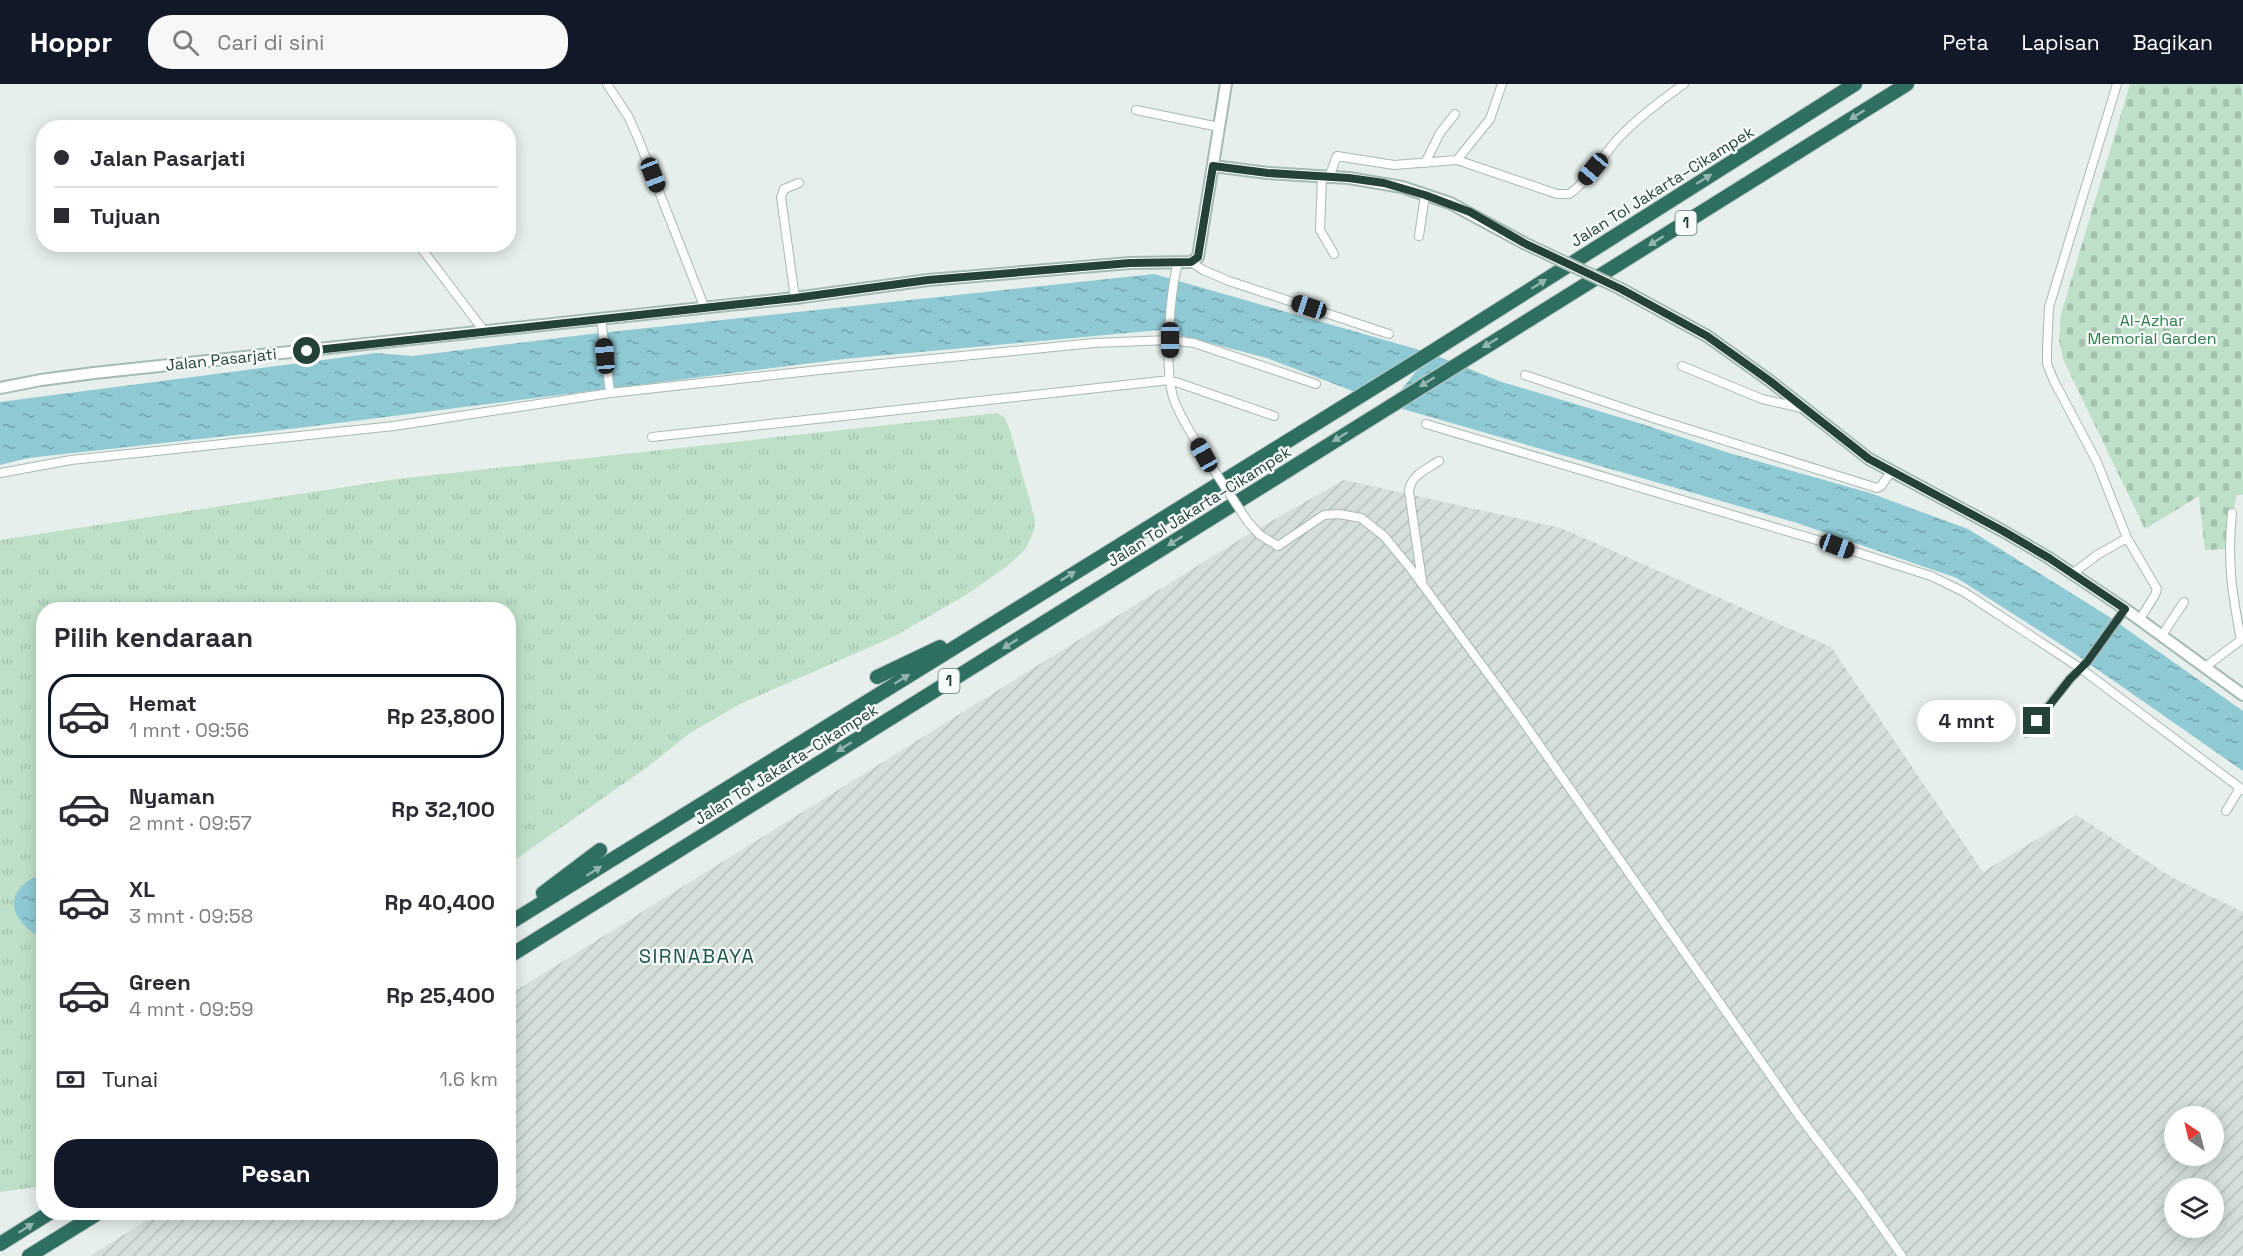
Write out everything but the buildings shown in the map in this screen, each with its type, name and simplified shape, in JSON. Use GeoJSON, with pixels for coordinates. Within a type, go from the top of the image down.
{"type":"FeatureCollection","features":[{"type":"Feature","properties":{"kind":"highway","name":"Jalan Tol Jakarta–Cikampek"},"geometry":{"type":"LineString","coordinates":[[516,917],[1363,395],[1855,84]]}},
{"type":"Feature","properties":{"kind":"highway","name":"Jalan Tol Jakarta–Cikampek"},"geometry":{"type":"LineString","coordinates":[[516,952],[1906,84]]}},
{"type":"Feature","properties":{"kind":"highway"},"geometry":{"type":"LineString","coordinates":[[877,677],[936,648],[975,633]]}},
{"type":"Feature","properties":{"kind":"highway"},"geometry":{"type":"LineString","coordinates":[[516,916],[600,850]]}},
{"type":"Feature","properties":{"kind":"highway"},"geometry":{"type":"LineString","coordinates":[[0,1244],[38,1220]]}},
{"type":"Feature","properties":{"kind":"highway"},"geometry":{"type":"LineString","coordinates":[[29,1256],[87,1220]]}},
{"type":"Feature","properties":{"kind":"main road"},"geometry":{"type":"LineString","coordinates":[[1193,261],[1198,257],[1226,84]]}},
{"type":"Feature","properties":{"kind":"main road"},"geometry":{"type":"LineString","coordinates":[[1213,166],[1384,183],[1425,195],[1470,212],[1524,243],[1621,289],[1707,336],[1770,381],[1869,459],[2003,531],[2072,574],[2140,619],[2243,695]]}},
{"type":"Feature","properties":{"kind":"main road","name":"Jalan Pasarjati"},"geometry":{"type":"LineString","coordinates":[[0,388],[94,373],[795,298],[928,280],[1130,263],[1193,261]]}},
{"type":"Feature","properties":{"kind":"street"},"geometry":{"type":"LineString","coordinates":[[607,84],[628,116],[638,138],[704,306]]}},
{"type":"Feature","properties":{"kind":"street"},"geometry":{"type":"LineString","coordinates":[[1457,160],[1490,119],[1502,84]]}},
{"type":"Feature","properties":{"kind":"street"},"geometry":{"type":"LineString","coordinates":[[1334,254],[1320,230],[1326,176],[1337,156],[1394,165],[1457,160],[1557,194],[1569,194],[1581,183],[1617,139],[1664,98],[1684,84]]}},
{"type":"Feature","properties":{"kind":"street"},"geometry":{"type":"LineString","coordinates":[[2117,84],[2049,307],[2047,348],[2048,364],[2054,381],[2097,462],[2127,538],[2157,589],[2140,619]]}},
{"type":"Feature","properties":{"kind":"street"},"geometry":{"type":"LineString","coordinates":[[1136,110],[1219,127]]}},
{"type":"Feature","properties":{"kind":"street"},"geometry":{"type":"LineString","coordinates":[[1425,163],[1440,133],[1455,114]]}},
{"type":"Feature","properties":{"kind":"street"},"geometry":{"type":"LineString","coordinates":[[795,298],[781,197],[784,189],[799,183]]}},
{"type":"Feature","properties":{"kind":"street"},"geometry":{"type":"LineString","coordinates":[[1419,236],[1425,195]]}},
{"type":"Feature","properties":{"kind":"street"},"geometry":{"type":"LineString","coordinates":[[424,252],[484,331]]}},
{"type":"Feature","properties":{"kind":"street"},"geometry":{"type":"LineString","coordinates":[[1193,261],[1203,270],[1220,278],[1389,334]]}},
{"type":"Feature","properties":{"kind":"street"},"geometry":{"type":"LineString","coordinates":[[1178,262],[1170,335],[1170,380],[1174,398],[1204,455],[1248,522],[1260,535],[1278,546],[1324,515],[1339,513],[1356,516],[1384,536],[1423,585],[1566,782],[1799,1116],[1902,1256]]}},
{"type":"Feature","properties":{"kind":"street"},"geometry":{"type":"LineString","coordinates":[[601,318],[610,393]]}},
{"type":"Feature","properties":{"kind":"street"},"geometry":{"type":"LineString","coordinates":[[0,473],[71,460],[394,426],[610,393],[1170,335],[1316,384]]}},
{"type":"Feature","properties":{"kind":"street"},"geometry":{"type":"LineString","coordinates":[[1682,366],[1762,399],[1803,408]]}},
{"type":"Feature","properties":{"kind":"street"},"geometry":{"type":"LineString","coordinates":[[1525,375],[1876,488],[1881,486],[1892,472]]}},
{"type":"Feature","properties":{"kind":"street"},"geometry":{"type":"LineString","coordinates":[[652,437],[1170,380],[1274,416]]}},
{"type":"Feature","properties":{"kind":"street"},"geometry":{"type":"LineString","coordinates":[[1426,424],[1931,576],[1964,592],[2080,668],[2241,789],[2226,811]]}},
{"type":"Feature","properties":{"kind":"street"},"geometry":{"type":"LineString","coordinates":[[1423,585],[1416,550],[1410,483],[1439,461]]}},
{"type":"Feature","properties":{"kind":"street"},"geometry":{"type":"LineString","coordinates":[[2205,666],[2241,640],[2229,569],[2232,513]]}},
{"type":"Feature","properties":{"kind":"street"},"geometry":{"type":"LineString","coordinates":[[2072,574],[2097,555],[2127,538]]}},
{"type":"Feature","properties":{"kind":"street"},"geometry":{"type":"LineString","coordinates":[[2162,635],[2184,602]]}},
{"type":"Feature","properties":{"kind":"street"},"geometry":{"type":"LineString","coordinates":[[2026,733],[2087,662],[2125,609]]}},
{"type":"Feature","properties":{"kind":"shaded area"},"geometry":{"type":"Polygon","coordinates":[[[1344,480],[1561,528],[1831,647],[1983,872],[2077,815],[2171,877],[2243,912],[2243,1256],[90,1256],[147,1220],[516,1220],[516,991],[1252,532],[1344,480]]]}},
{"type":"Feature","properties":{"kind":"green space","name":"Al-Azhar Memorial Garden"},"geometry":{"type":"Polygon","coordinates":[[[2130,84],[2241,84],[2243,91],[2243,495],[2236,495],[2228,549],[2205,550],[2199,496],[2145,529],[2063,359],[2059,339],[2061,314],[2130,84]]]}},
{"type":"Feature","properties":{"kind":"green space"},"geometry":{"type":"Polygon","coordinates":[[[997,413],[1004,417],[1009,427],[1035,519],[1033,533],[1025,550],[1007,566],[966,595],[895,636],[740,704],[690,733],[646,768],[516,859],[516,602],[36,602],[36,1187],[0,1192],[0,540],[397,479],[997,413]]]}},
{"type":"Feature","properties":{"kind":"water"},"geometry":{"type":"Polygon","coordinates":[[[1154,274],[1430,353],[1499,381],[1729,453],[1870,493],[1968,529],[2108,616],[2243,711],[2243,771],[2071,651],[1957,578],[1794,522],[1389,405],[1429,355],[1363,395],[1267,358],[1160,330],[844,359],[298,428],[28,458],[0,465],[0,402],[376,353],[413,356],[591,334],[1154,274]]]}},
{"type":"Feature","properties":{"kind":"water"},"geometry":{"type":"Polygon","coordinates":[[[36,877],[36,934],[23,924],[14,906],[19,889],[36,877]]]}},
{"type":"Feature","properties":{"kind":"district","name":"SIRNABAYA"},"geometry":{"type":"Point","coordinates":[697,956]}},
{"type":"Feature","properties":{"kind":"route"},"geometry":{"type":"LineString","coordinates":[[307,351],[704,306],[795,298],[928,280],[1130,263],[1191,262],[1198,257],[1213,166],[1384,183],[1449,203],[1470,212],[1524,243],[1669,314],[1707,336],[1770,381],[1869,459],[2003,531],[2049,558],[2125,609],[2087,662],[2070,679],[2037,721]]}}]}
